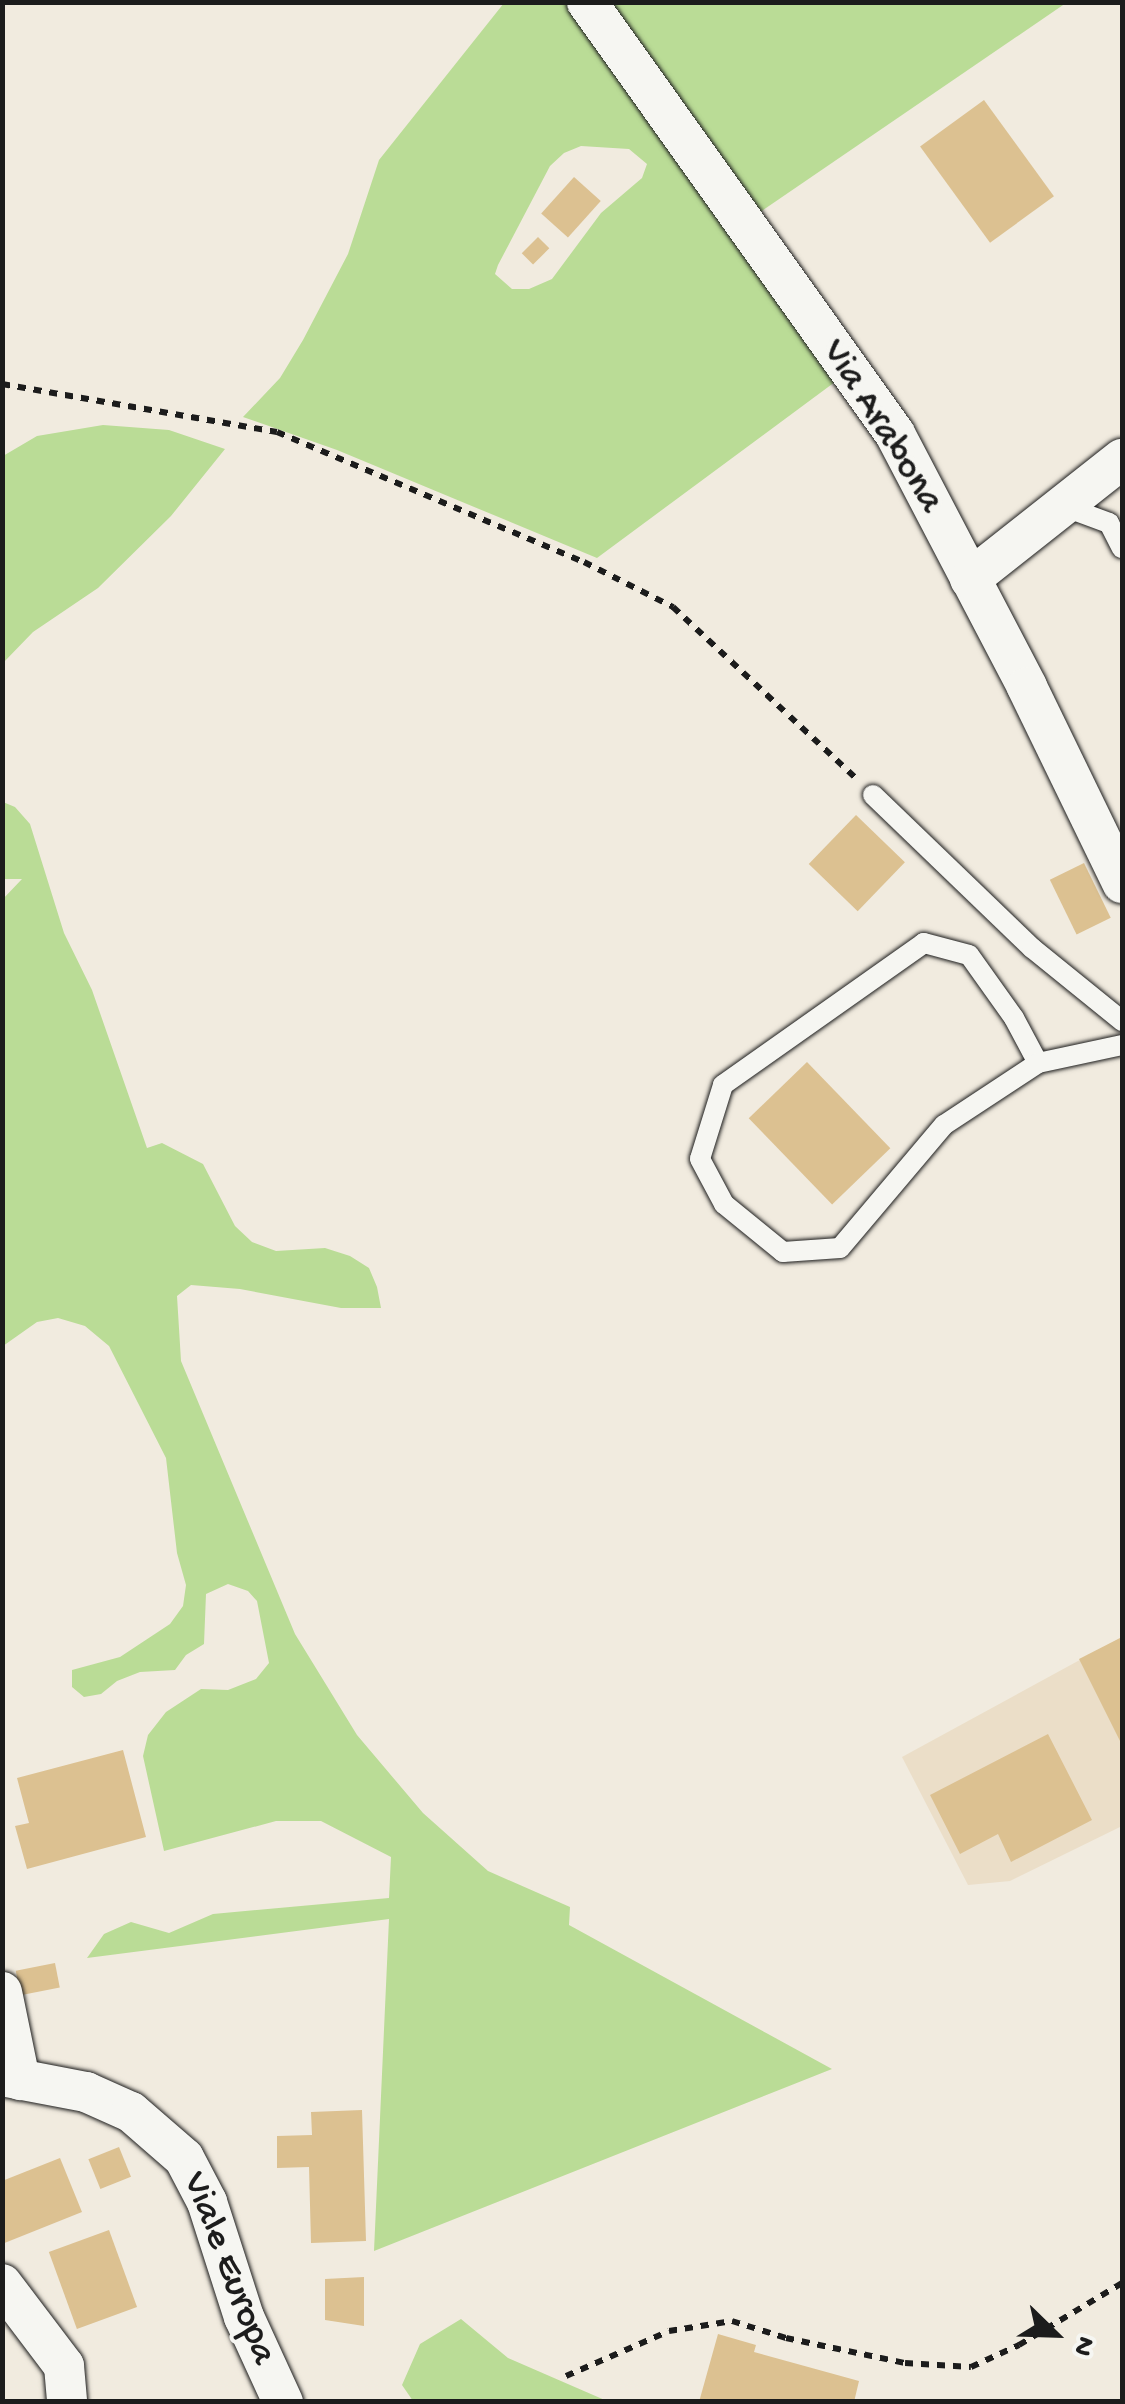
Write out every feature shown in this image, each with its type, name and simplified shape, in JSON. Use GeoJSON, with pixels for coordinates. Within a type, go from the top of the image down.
{"type":"FeatureCollection","features":[{"type":"Feature","properties":{"kind":"street","name":"Via Arabona"},"geometry":{"type":"LineString","coordinates":[[587,2],[895,434],[1122,884]]}},
{"type":"Feature","properties":{"kind":"street"},"geometry":{"type":"LineString","coordinates":[[970,579],[1122,459]]}},
{"type":"Feature","properties":{"kind":"street"},"geometry":{"type":"LineString","coordinates":[[2,1992],[11,2078]]}},
{"type":"Feature","properties":{"kind":"street","name":"Viale Europa"},"geometry":{"type":"LineString","coordinates":[[11,2078],[86,2092],[132,2112],[184,2158],[208,2202],[244,2318],[283,2402]]}},
{"type":"Feature","properties":{"kind":"street"},"geometry":{"type":"LineString","coordinates":[[2,2284],[64,2366],[67,2402]]}},
{"type":"Feature","properties":{"kind":"lane"},"geometry":{"type":"LineString","coordinates":[[1063,506],[1109,523],[1122,548]]}},
{"type":"Feature","properties":{"kind":"lane"},"geometry":{"type":"LineString","coordinates":[[873,795],[1032,948],[1122,1021]]}},
{"type":"Feature","properties":{"kind":"lane"},"geometry":{"type":"LineString","coordinates":[[1038,1063],[1014,1018],[969,954],[924,942],[723,1085],[700,1159],[724,1204],[783,1252],[840,1248],[944,1125],[1038,1063],[1122,1045]]}},
{"type":"Feature","properties":{"kind":"path"},"geometry":{"type":"LineString","coordinates":[[2,384],[276,432],[584,562],[674,607],[873,795]]}},
{"type":"Feature","properties":{"kind":"path"},"geometry":{"type":"LineString","coordinates":[[566,2376],[668,2330],[732,2321],[786,2338],[905,2362],[971,2367],[1019,2345],[1122,2283]]}},
{"type":"Feature","properties":{"kind":"shaded area"},"geometry":{"type":"Polygon","coordinates":[[[1122,1637],[1122,1826],[1010,1881],[968,1885],[902,1757],[1122,1637]]]}},
{"type":"Feature","properties":{"kind":"green space"},"geometry":{"type":"Polygon","coordinates":[[[504,3],[576,3],[843,376],[597,558],[337,450],[243,417],[280,378],[303,340],[348,254],[379,160],[504,3]],[[581,146],[564,153],[550,166],[495,274],[512,289],[529,289],[552,279],[601,213],[642,178],[647,164],[629,149],[581,146]]]}},
{"type":"Feature","properties":{"kind":"green space"},"geometry":{"type":"Polygon","coordinates":[[[598,3],[1066,3],[750,219],[598,3]]]}},
{"type":"Feature","properties":{"kind":"green space"},"geometry":{"type":"Polygon","coordinates":[[[103,425],[169,430],[225,449],[171,516],[98,588],[33,632],[3,663],[3,456],[37,436],[103,425]]]}},
{"type":"Feature","properties":{"kind":"green space"},"geometry":{"type":"Polygon","coordinates":[[[3,802],[15,807],[30,824],[64,933],[92,990],[147,1148],[162,1143],[203,1164],[235,1226],[252,1242],[276,1251],[325,1248],[350,1256],[369,1268],[377,1287],[381,1308],[341,1308],[240,1289],[191,1285],[177,1296],[181,1361],[295,1634],[357,1735],[423,1813],[488,1871],[570,1907],[569,1925],[832,2069],[374,2251],[389,1919],[87,1958],[104,1934],[131,1922],[169,1933],[213,1914],[389,1898],[391,1857],[321,1821],[276,1821],[164,1851],[143,1756],[148,1735],[166,1712],[201,1689],[228,1690],[256,1679],[269,1663],[257,1601],[248,1591],[228,1584],[206,1594],[204,1644],[186,1655],[175,1670],[140,1672],[117,1681],[101,1694],[84,1697],[72,1687],[72,1670],[120,1657],[170,1624],[183,1606],[186,1585],[177,1553],[166,1458],[109,1346],[85,1326],[58,1318],[37,1322],[3,1346],[2,900],[22,879],[3,879],[3,802]]]}},
{"type":"Feature","properties":{"kind":"green space"},"geometry":{"type":"Polygon","coordinates":[[[461,2319],[508,2358],[607,2401],[413,2401],[402,2385],[420,2344],[461,2319]]]}},
{"type":"Feature","properties":{"kind":"building"},"geometry":{"type":"Polygon","coordinates":[[[984,100],[1054,196],[990,243],[920,146],[984,100]]]}},
{"type":"Feature","properties":{"kind":"building"},"geometry":{"type":"Polygon","coordinates":[[[574,177],[601,201],[568,238],[541,213],[574,177]]]}},
{"type":"Feature","properties":{"kind":"building"},"geometry":{"type":"Polygon","coordinates":[[[538,237],[549,248],[533,265],[522,253],[538,237]]]}},
{"type":"Feature","properties":{"kind":"building"},"geometry":{"type":"Polygon","coordinates":[[[856,815],[905,862],[858,911],[809,864],[856,815]]]}},
{"type":"Feature","properties":{"kind":"building"},"geometry":{"type":"Polygon","coordinates":[[[1084,863],[1111,918],[1077,934],[1050,880],[1084,863]]]}},
{"type":"Feature","properties":{"kind":"building"},"geometry":{"type":"Polygon","coordinates":[[[807,1062],[890,1148],[832,1205],[749,1118],[807,1062]]]}},
{"type":"Feature","properties":{"kind":"building"},"geometry":{"type":"Polygon","coordinates":[[[1122,1637],[1122,1745],[1079,1659],[1122,1637]]]}},
{"type":"Feature","properties":{"kind":"building"},"geometry":{"type":"Polygon","coordinates":[[[1048,1734],[1092,1820],[1011,1862],[998,1834],[960,1854],[930,1795],[1048,1734]]]}},
{"type":"Feature","properties":{"kind":"building"},"geometry":{"type":"Polygon","coordinates":[[[123,1750],[146,1837],[27,1869],[15,1826],[29,1823],[17,1778],[123,1750]]]}},
{"type":"Feature","properties":{"kind":"building"},"geometry":{"type":"Polygon","coordinates":[[[55,1963],[60,1988],[21,1995],[16,1971],[55,1963]]]}},
{"type":"Feature","properties":{"kind":"building"},"geometry":{"type":"Polygon","coordinates":[[[362,2110],[366,2241],[311,2243],[309,2167],[277,2168],[277,2136],[312,2135],[311,2112],[362,2110]]]}},
{"type":"Feature","properties":{"kind":"building"},"geometry":{"type":"Polygon","coordinates":[[[119,2147],[131,2177],[100,2189],[88,2159],[119,2147]]]}},
{"type":"Feature","properties":{"kind":"building"},"geometry":{"type":"Polygon","coordinates":[[[60,2158],[82,2212],[2,2244],[2,2181],[60,2158]]]}},
{"type":"Feature","properties":{"kind":"building"},"geometry":{"type":"Polygon","coordinates":[[[109,2230],[137,2307],[77,2329],[49,2252],[109,2230]]]}},
{"type":"Feature","properties":{"kind":"building"},"geometry":{"type":"Polygon","coordinates":[[[364,2277],[364,2326],[325,2320],[325,2279],[364,2277]]]}},
{"type":"Feature","properties":{"kind":"building"},"geometry":{"type":"Polygon","coordinates":[[[718,2334],[756,2345],[754,2352],[859,2381],[854,2402],[699,2402],[718,2334]]]}}]}
